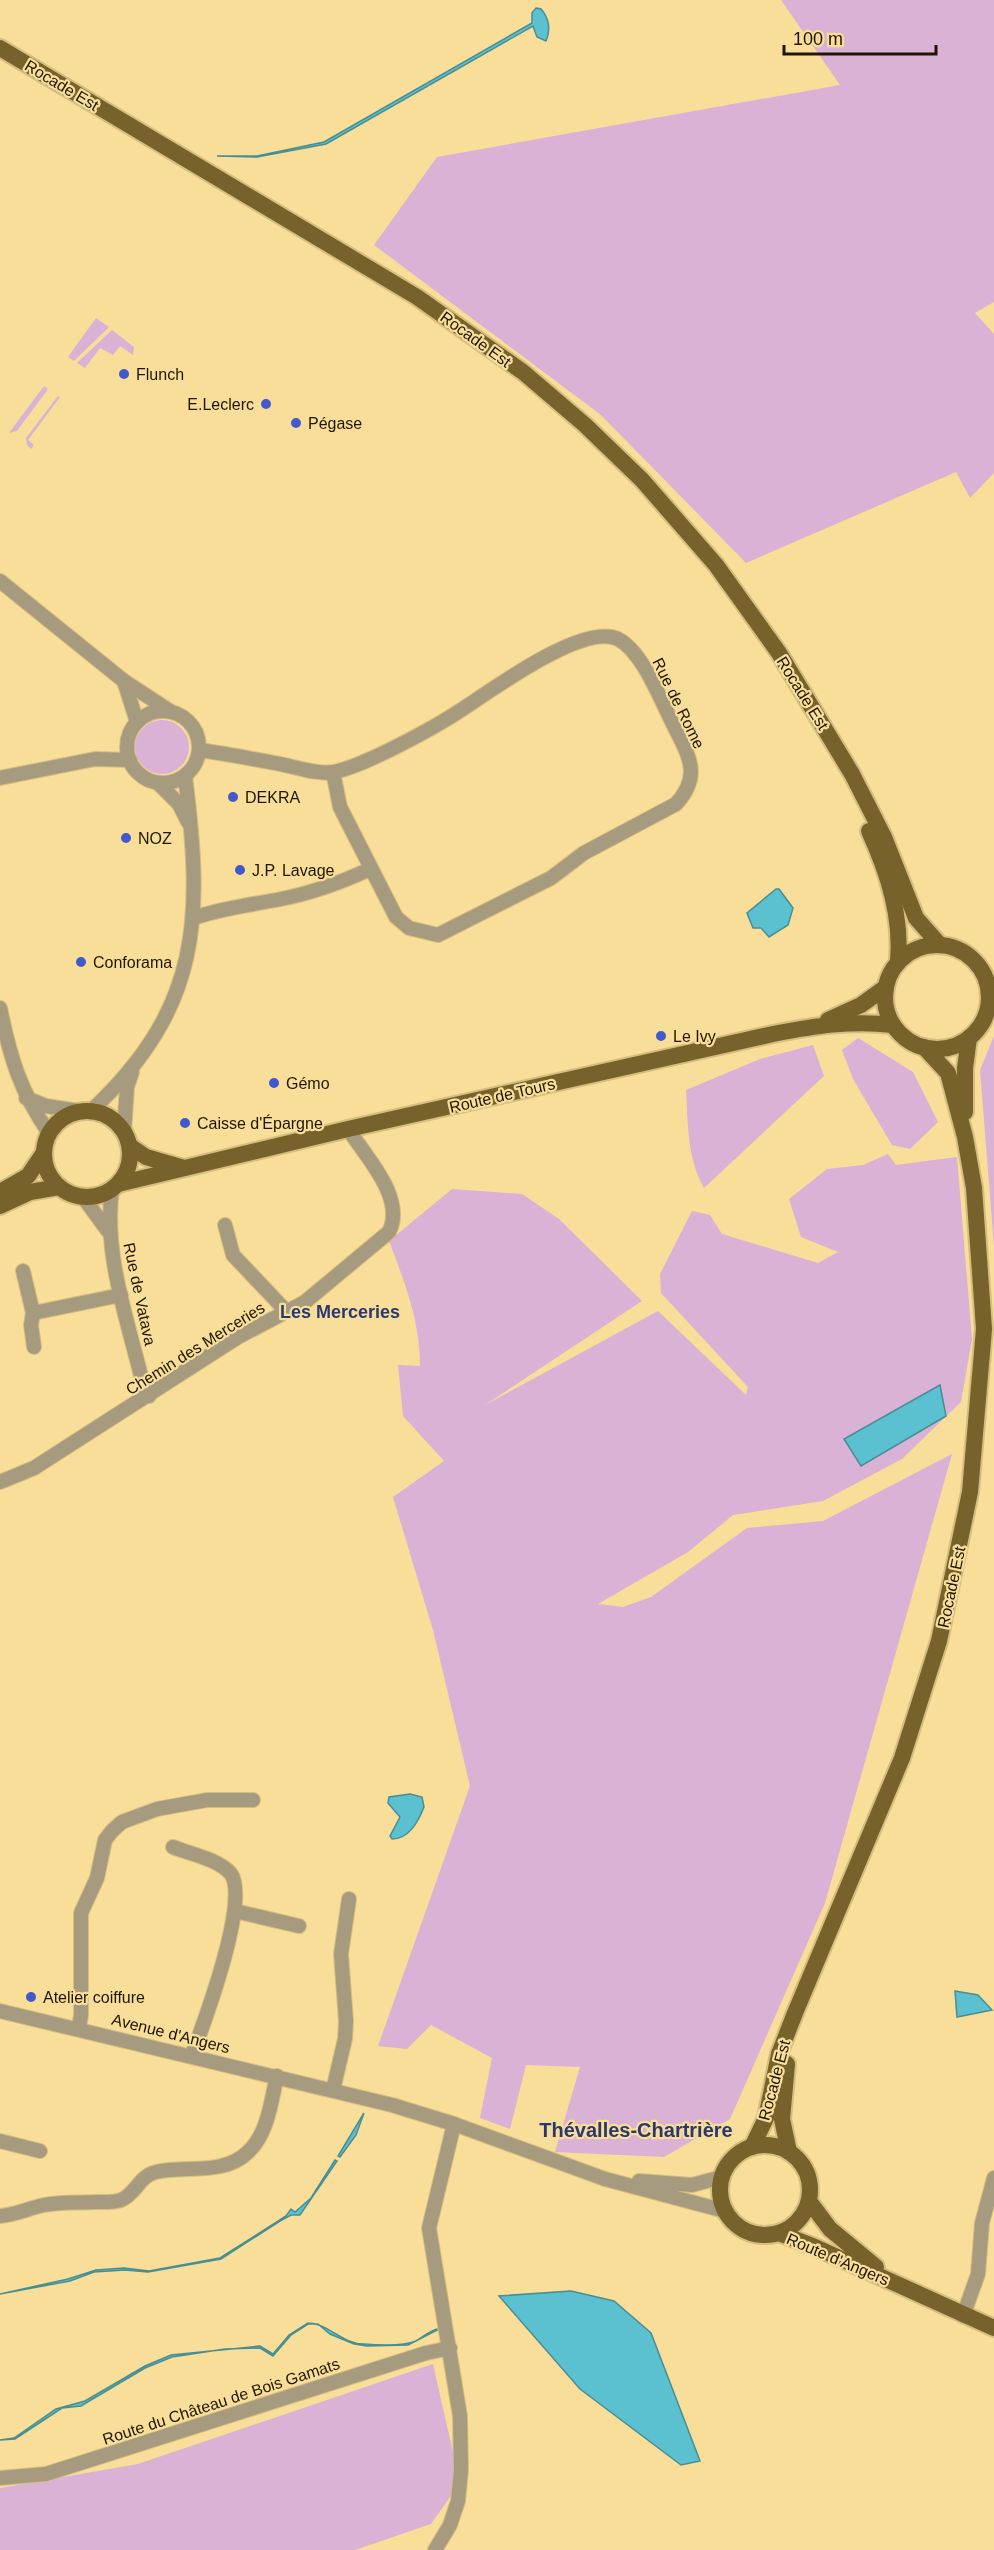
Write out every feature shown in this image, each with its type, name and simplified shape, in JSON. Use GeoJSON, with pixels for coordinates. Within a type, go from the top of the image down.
{"type":"FeatureCollection","features":[{"type":"Feature","properties":{"kind":"main road","name":"Rocade Est"},"geometry":{"type":"LineString","coordinates":[[0,48],[366,265],[472,334],[523,372],[585,425],[642,480],[716,565],[779,653],[840,755],[884,837],[916,918],[939,944]]}},
{"type":"Feature","properties":{"kind":"main road","name":"Rocade Est"},"geometry":{"type":"LineString","coordinates":[[840,755],[846,777],[892,891],[899,925],[898,962]]}},
{"type":"Feature","properties":{"kind":"main road"},"geometry":{"type":"LineString","coordinates":[[939,944],[954,947],[987,967],[991,1006],[984,1020],[969,1038],[955,1046],[939,1049],[924,1047],[912,1042],[893,1026],[886,1006],[886,987],[898,962],[910,952],[924,946],[939,944]]}},
{"type":"Feature","properties":{"kind":"main road","name":"Route de Tours"},"geometry":{"type":"LineString","coordinates":[[816,1025],[861,1005],[886,987]]}},
{"type":"Feature","properties":{"kind":"main road","name":"Route de Tours"},"geometry":{"type":"LineString","coordinates":[[115,1187],[348,1129],[816,1025],[859,1021],[893,1026]]}},
{"type":"Feature","properties":{"kind":"main road","name":"Rocade Est"},"geometry":{"type":"LineString","coordinates":[[965,1137],[965,1068],[969,1038]]}},
{"type":"Feature","properties":{"kind":"main road","name":"Rocade Est"},"geometry":{"type":"LineString","coordinates":[[752,2147],[766,2118],[779,2054],[902,1758],[939,1641],[968,1503],[984,1329],[974,1188],[965,1137],[948,1073],[924,1047]]}},
{"type":"Feature","properties":{"kind":"main road"},"geometry":{"type":"LineString","coordinates":[[0,1192],[28,1176],[43,1154],[49,1133],[67,1115],[86,1111],[116,1121],[127,1139],[129,1166],[115,1187],[93,1197],[83,1197],[59,1187],[47,1172],[43,1154]]}},
{"type":"Feature","properties":{"kind":"main road","name":"Route de Tours"},"geometry":{"type":"LineString","coordinates":[[127,1139],[146,1157],[188,1168]]}},
{"type":"Feature","properties":{"kind":"main road"},"geometry":{"type":"LineString","coordinates":[[0,1206],[30,1192],[59,1187]]}},
{"type":"Feature","properties":{"kind":"main road","name":"Rocade Est"},"geometry":{"type":"LineString","coordinates":[[789,2152],[782,2119],[795,2013]]}},
{"type":"Feature","properties":{"kind":"main road"},"geometry":{"type":"LineString","coordinates":[[771,2145],[789,2152],[798,2159],[809,2179],[809,2201],[798,2221],[779,2233],[766,2235],[742,2229],[725,2211],[720,2194],[722,2177],[733,2158],[752,2147],[771,2145]]}},
{"type":"Feature","properties":{"kind":"main road","name":"Route d'Angers"},"geometry":{"type":"LineString","coordinates":[[809,2201],[830,2229],[897,2284]]}},
{"type":"Feature","properties":{"kind":"main road","name":"Route d'Angers"},"geometry":{"type":"LineString","coordinates":[[779,2233],[994,2328]]}},
{"type":"Feature","properties":{"kind":"street"},"geometry":{"type":"LineString","coordinates":[[0,581],[124,681],[188,721],[194,728],[200,750],[192,769],[177,781],[158,783]]}},
{"type":"Feature","properties":{"kind":"street","name":"Rue de Rome"},"geometry":{"type":"LineString","coordinates":[[597,636],[617,639],[636,654],[685,748],[692,775],[687,791],[676,804],[584,853],[551,878],[438,935],[409,928],[396,917],[340,807],[333,772],[393,747],[462,710],[494,687],[539,661],[586,638],[597,636]]}},
{"type":"Feature","properties":{"kind":"street"},"geometry":{"type":"LineString","coordinates":[[124,681],[137,722]]}},
{"type":"Feature","properties":{"kind":"street"},"geometry":{"type":"LineString","coordinates":[[171,712],[147,715],[137,722],[128,742],[130,760],[141,775],[158,783],[178,804],[192,830]]}},
{"type":"Feature","properties":{"kind":"street"},"geometry":{"type":"LineString","coordinates":[[95,759],[128,742]]}},
{"type":"Feature","properties":{"kind":"street"},"geometry":{"type":"LineString","coordinates":[[200,750],[333,772]]}},
{"type":"Feature","properties":{"kind":"street"},"geometry":{"type":"LineString","coordinates":[[0,778],[95,759],[130,760]]}},
{"type":"Feature","properties":{"kind":"street"},"geometry":{"type":"LineString","coordinates":[[127,1139],[126,1087],[135,1065],[179,989],[188,959],[194,918],[192,830],[185,776]]}},
{"type":"Feature","properties":{"kind":"street"},"geometry":{"type":"LineString","coordinates":[[194,918],[213,911],[282,899],[341,883],[370,869]]}},
{"type":"Feature","properties":{"kind":"street"},"geometry":{"type":"LineString","coordinates":[[0,1008],[6,1064],[49,1133]]}},
{"type":"Feature","properties":{"kind":"street"},"geometry":{"type":"LineString","coordinates":[[26,1098],[46,1106],[86,1111],[135,1065]]}},
{"type":"Feature","properties":{"kind":"street","name":"Chemin des Merceries"},"geometry":{"type":"LineString","coordinates":[[0,1482],[34,1468],[149,1396],[237,1337],[305,1302],[389,1232],[394,1221],[395,1208],[387,1187],[348,1129]]}},
{"type":"Feature","properties":{"kind":"street","name":"Rue de Vatava"},"geometry":{"type":"LineString","coordinates":[[115,1187],[109,1233],[121,1295],[143,1384],[149,1396]]}},
{"type":"Feature","properties":{"kind":"street","name":"Rue de Vatava"},"geometry":{"type":"LineString","coordinates":[[83,1197],[109,1233]]}},
{"type":"Feature","properties":{"kind":"street"},"geometry":{"type":"LineString","coordinates":[[225,1225],[233,1255],[287,1312]]}},
{"type":"Feature","properties":{"kind":"street"},"geometry":{"type":"LineString","coordinates":[[23,1271],[33,1313],[31,1325],[34,1347]]}},
{"type":"Feature","properties":{"kind":"street"},"geometry":{"type":"LineString","coordinates":[[33,1313],[121,1295]]}},
{"type":"Feature","properties":{"kind":"street"},"geometry":{"type":"LineString","coordinates":[[79,2028],[81,1913],[97,1878],[105,1840],[122,1822],[157,1809],[207,1800],[253,1800]]}},
{"type":"Feature","properties":{"kind":"street"},"geometry":{"type":"LineString","coordinates":[[173,1847],[221,1865],[231,1875],[236,1886],[235,1911],[216,1989],[192,2055]]}},
{"type":"Feature","properties":{"kind":"street"},"geometry":{"type":"LineString","coordinates":[[333,2090],[345,2039],[346,2021],[341,1954],[350,1899]]}},
{"type":"Feature","properties":{"kind":"street"},"geometry":{"type":"LineString","coordinates":[[235,1911],[299,1926]]}},
{"type":"Feature","properties":{"kind":"street","name":"Avenue d'Angers"},"geometry":{"type":"LineString","coordinates":[[0,2011],[333,2090],[454,2124],[605,2179],[725,2211]]}},
{"type":"Feature","properties":{"kind":"street"},"geometry":{"type":"LineString","coordinates":[[7,2215],[44,2205],[122,2200],[145,2176],[158,2172],[216,2166],[237,2160],[248,2152],[258,2139],[267,2120],[277,2076]]}},
{"type":"Feature","properties":{"kind":"street"},"geometry":{"type":"LineString","coordinates":[[435,2550],[450,2525],[458,2501],[461,2470],[460,2416],[429,2228],[454,2124]]}},
{"type":"Feature","properties":{"kind":"street"},"geometry":{"type":"LineString","coordinates":[[0,2142],[40,2151]]}},
{"type":"Feature","properties":{"kind":"street","name":"Avenue d'Angers"},"geometry":{"type":"LineString","coordinates":[[605,2179],[692,2186],[722,2177]]}},
{"type":"Feature","properties":{"kind":"street"},"geometry":{"type":"LineString","coordinates":[[963,2316],[978,2274],[982,2223],[994,2178]]}},
{"type":"Feature","properties":{"kind":"street","name":"Route du Château de Bois Gamats"},"geometry":{"type":"LineString","coordinates":[[0,2478],[46,2474],[414,2356],[450,2348]]}},
{"type":"Feature","properties":{"kind":"shaded area"},"geometry":{"type":"Polygon","coordinates":[[[781,0],[994,0],[994,302],[975,313],[994,334],[994,473],[970,498],[956,472],[746,563],[601,415],[374,245],[437,157],[840,85],[781,0]]]}},
{"type":"Feature","properties":{"kind":"shaded area"},"geometry":{"type":"Polygon","coordinates":[[[96,318],[109,327],[74,361],[68,357],[96,318]]]}},
{"type":"Feature","properties":{"kind":"shaded area"},"geometry":{"type":"Polygon","coordinates":[[[112,330],[134,347],[133,355],[120,346],[113,355],[100,348],[85,368],[77,363],[112,330]]]}},
{"type":"Feature","properties":{"kind":"shaded area"},"geometry":{"type":"Polygon","coordinates":[[[44,386],[48,389],[17,431],[9,433],[44,386]]]}},
{"type":"Feature","properties":{"kind":"shaded area"},"geometry":{"type":"Polygon","coordinates":[[[58,396],[60,397],[28,440],[34,445],[31,449],[27,445],[26,438],[58,396]]]}},
{"type":"Feature","properties":{"kind":"shaded area"},"geometry":{"type":"Polygon","coordinates":[[[157,720],[167,720],[181,728],[187,737],[189,747],[187,757],[181,766],[167,774],[157,774],[140,762],[135,752],[135,742],[147,725],[157,720]]]}},
{"type":"Feature","properties":{"kind":"shaded area"},"geometry":{"type":"Polygon","coordinates":[[[994,1036],[994,1246],[980,1070],[994,1036]]]}},
{"type":"Feature","properties":{"kind":"shaded area"},"geometry":{"type":"Polygon","coordinates":[[[858,1038],[913,1072],[938,1122],[910,1149],[892,1145],[853,1079],[842,1050],[858,1038]]]}},
{"type":"Feature","properties":{"kind":"shaded area"},"geometry":{"type":"Polygon","coordinates":[[[813,1045],[824,1076],[704,1188],[691,1153],[686,1090],[760,1059],[813,1045]]]}},
{"type":"Feature","properties":{"kind":"shaded area"},"geometry":{"type":"Polygon","coordinates":[[[888,1154],[896,1165],[957,1157],[972,1339],[961,1402],[902,1459],[823,1501],[733,1515],[688,1552],[598,1604],[623,1607],[651,1597],[747,1528],[823,1521],[952,1454],[825,1903],[730,2119],[664,2157],[555,2152],[580,2067],[526,2065],[510,2129],[480,2118],[492,2058],[431,2025],[407,2049],[378,2046],[470,1786],[433,1630],[393,1497],[444,1461],[403,1416],[398,1365],[420,1366],[419,1349],[410,1302],[389,1241],[452,1189],[522,1194],[559,1219],[642,1301],[485,1405],[658,1311],[746,1395],[748,1387],[661,1293],[660,1274],[692,1211],[710,1215],[722,1234],[818,1263],[838,1252],[801,1237],[789,1199],[827,1169],[863,1165],[888,1154]]]}},
{"type":"Feature","properties":{"kind":"shaded area"},"geometry":{"type":"Polygon","coordinates":[[[433,2364],[460,2483],[431,2524],[355,2550],[0,2550],[0,2488],[138,2464],[433,2364]]]}},
{"type":"Feature","properties":{"kind":"water"},"geometry":{"type":"Polygon","coordinates":[[[536,8],[541,9],[547,20],[549,28],[546,41],[537,37],[533,26],[326,144],[257,157],[217,156],[257,156],[324,142],[532,23],[532,13],[536,8]]]}},
{"type":"Feature","properties":{"kind":"water"},"geometry":{"type":"Polygon","coordinates":[[[779,889],[793,908],[788,925],[769,937],[761,928],[753,928],[747,913],[779,889]]]}},
{"type":"Feature","properties":{"kind":"water"},"geometry":{"type":"Polygon","coordinates":[[[940,1385],[946,1416],[861,1466],[844,1439],[940,1385]]]}},
{"type":"Feature","properties":{"kind":"water"},"geometry":{"type":"Polygon","coordinates":[[[410,1794],[422,1797],[424,1807],[416,1824],[408,1833],[392,1839],[390,1836],[400,1817],[388,1803],[389,1797],[410,1794]]]}},
{"type":"Feature","properties":{"kind":"water"},"geometry":{"type":"Polygon","coordinates":[[[955,1991],[978,1995],[992,2010],[957,2017],[955,1991]]]}},
{"type":"Feature","properties":{"kind":"water"},"geometry":{"type":"Polygon","coordinates":[[[364,2113],[356,2135],[340,2157],[338,2156],[364,2113]]]}},
{"type":"Feature","properties":{"kind":"water"},"geometry":{"type":"Polygon","coordinates":[[[335,2160],[337,2161],[300,2215],[291,2215],[280,2221],[221,2259],[148,2272],[125,2270],[94,2272],[70,2281],[0,2294],[68,2279],[96,2270],[124,2268],[149,2271],[220,2258],[286,2216],[291,2209],[295,2212],[311,2198],[335,2160]]]}},
{"type":"Feature","properties":{"kind":"water"},"geometry":{"type":"Polygon","coordinates":[[[571,2291],[614,2301],[651,2333],[700,2461],[681,2465],[580,2389],[499,2296],[571,2291]]]}},
{"type":"Feature","properties":{"kind":"water"},"geometry":{"type":"Polygon","coordinates":[[[308,2323],[316,2324],[308,2324],[291,2335],[273,2356],[260,2348],[232,2349],[260,2346],[273,2354],[289,2335],[308,2323]]]}},
{"type":"Feature","properties":{"kind":"water"},"geometry":{"type":"Polygon","coordinates":[[[320,2325],[356,2343],[390,2345],[415,2341],[408,2345],[367,2346],[354,2344],[330,2334],[320,2325]]]}},
{"type":"Feature","properties":{"kind":"water"},"geometry":{"type":"Polygon","coordinates":[[[439,2329],[417,2340],[431,2331],[439,2329]]]}},
{"type":"Feature","properties":{"kind":"water"},"geometry":{"type":"Polygon","coordinates":[[[214,2351],[172,2357],[145,2368],[81,2406],[62,2408],[15,2439],[0,2440],[14,2438],[56,2409],[85,2401],[145,2366],[171,2355],[214,2351]]]}},
{"type":"Feature","properties":{"kind":"place","name":"Flunch"},"geometry":{"type":"Point","coordinates":[124,374]}},
{"type":"Feature","properties":{"kind":"place","name":"E.Leclerc"},"geometry":{"type":"Point","coordinates":[266,404]}},
{"type":"Feature","properties":{"kind":"place","name":"Pégase"},"geometry":{"type":"Point","coordinates":[296,423]}},
{"type":"Feature","properties":{"kind":"place","name":"DEKRA"},"geometry":{"type":"Point","coordinates":[233,797]}},
{"type":"Feature","properties":{"kind":"place","name":"NOZ"},"geometry":{"type":"Point","coordinates":[126,838]}},
{"type":"Feature","properties":{"kind":"place","name":"J.P. Lavage"},"geometry":{"type":"Point","coordinates":[240,870]}},
{"type":"Feature","properties":{"kind":"place","name":"Conforama"},"geometry":{"type":"Point","coordinates":[81,962]}},
{"type":"Feature","properties":{"kind":"place","name":"Le Ivy"},"geometry":{"type":"Point","coordinates":[661,1036]}},
{"type":"Feature","properties":{"kind":"place","name":"Gémo"},"geometry":{"type":"Point","coordinates":[274,1083]}},
{"type":"Feature","properties":{"kind":"place","name":"Caisse d'Épargne"},"geometry":{"type":"Point","coordinates":[185,1123]}},
{"type":"Feature","properties":{"kind":"place","name":"Atelier coiffure"},"geometry":{"type":"Point","coordinates":[31,1997]}},
{"type":"Feature","properties":{"kind":"district","name":"Les Merceries"},"geometry":{"type":"Point","coordinates":[340,1312]}},
{"type":"Feature","properties":{"kind":"district","name":"Thévalles-Chartrière"},"geometry":{"type":"Point","coordinates":[636,2130]}}]}
